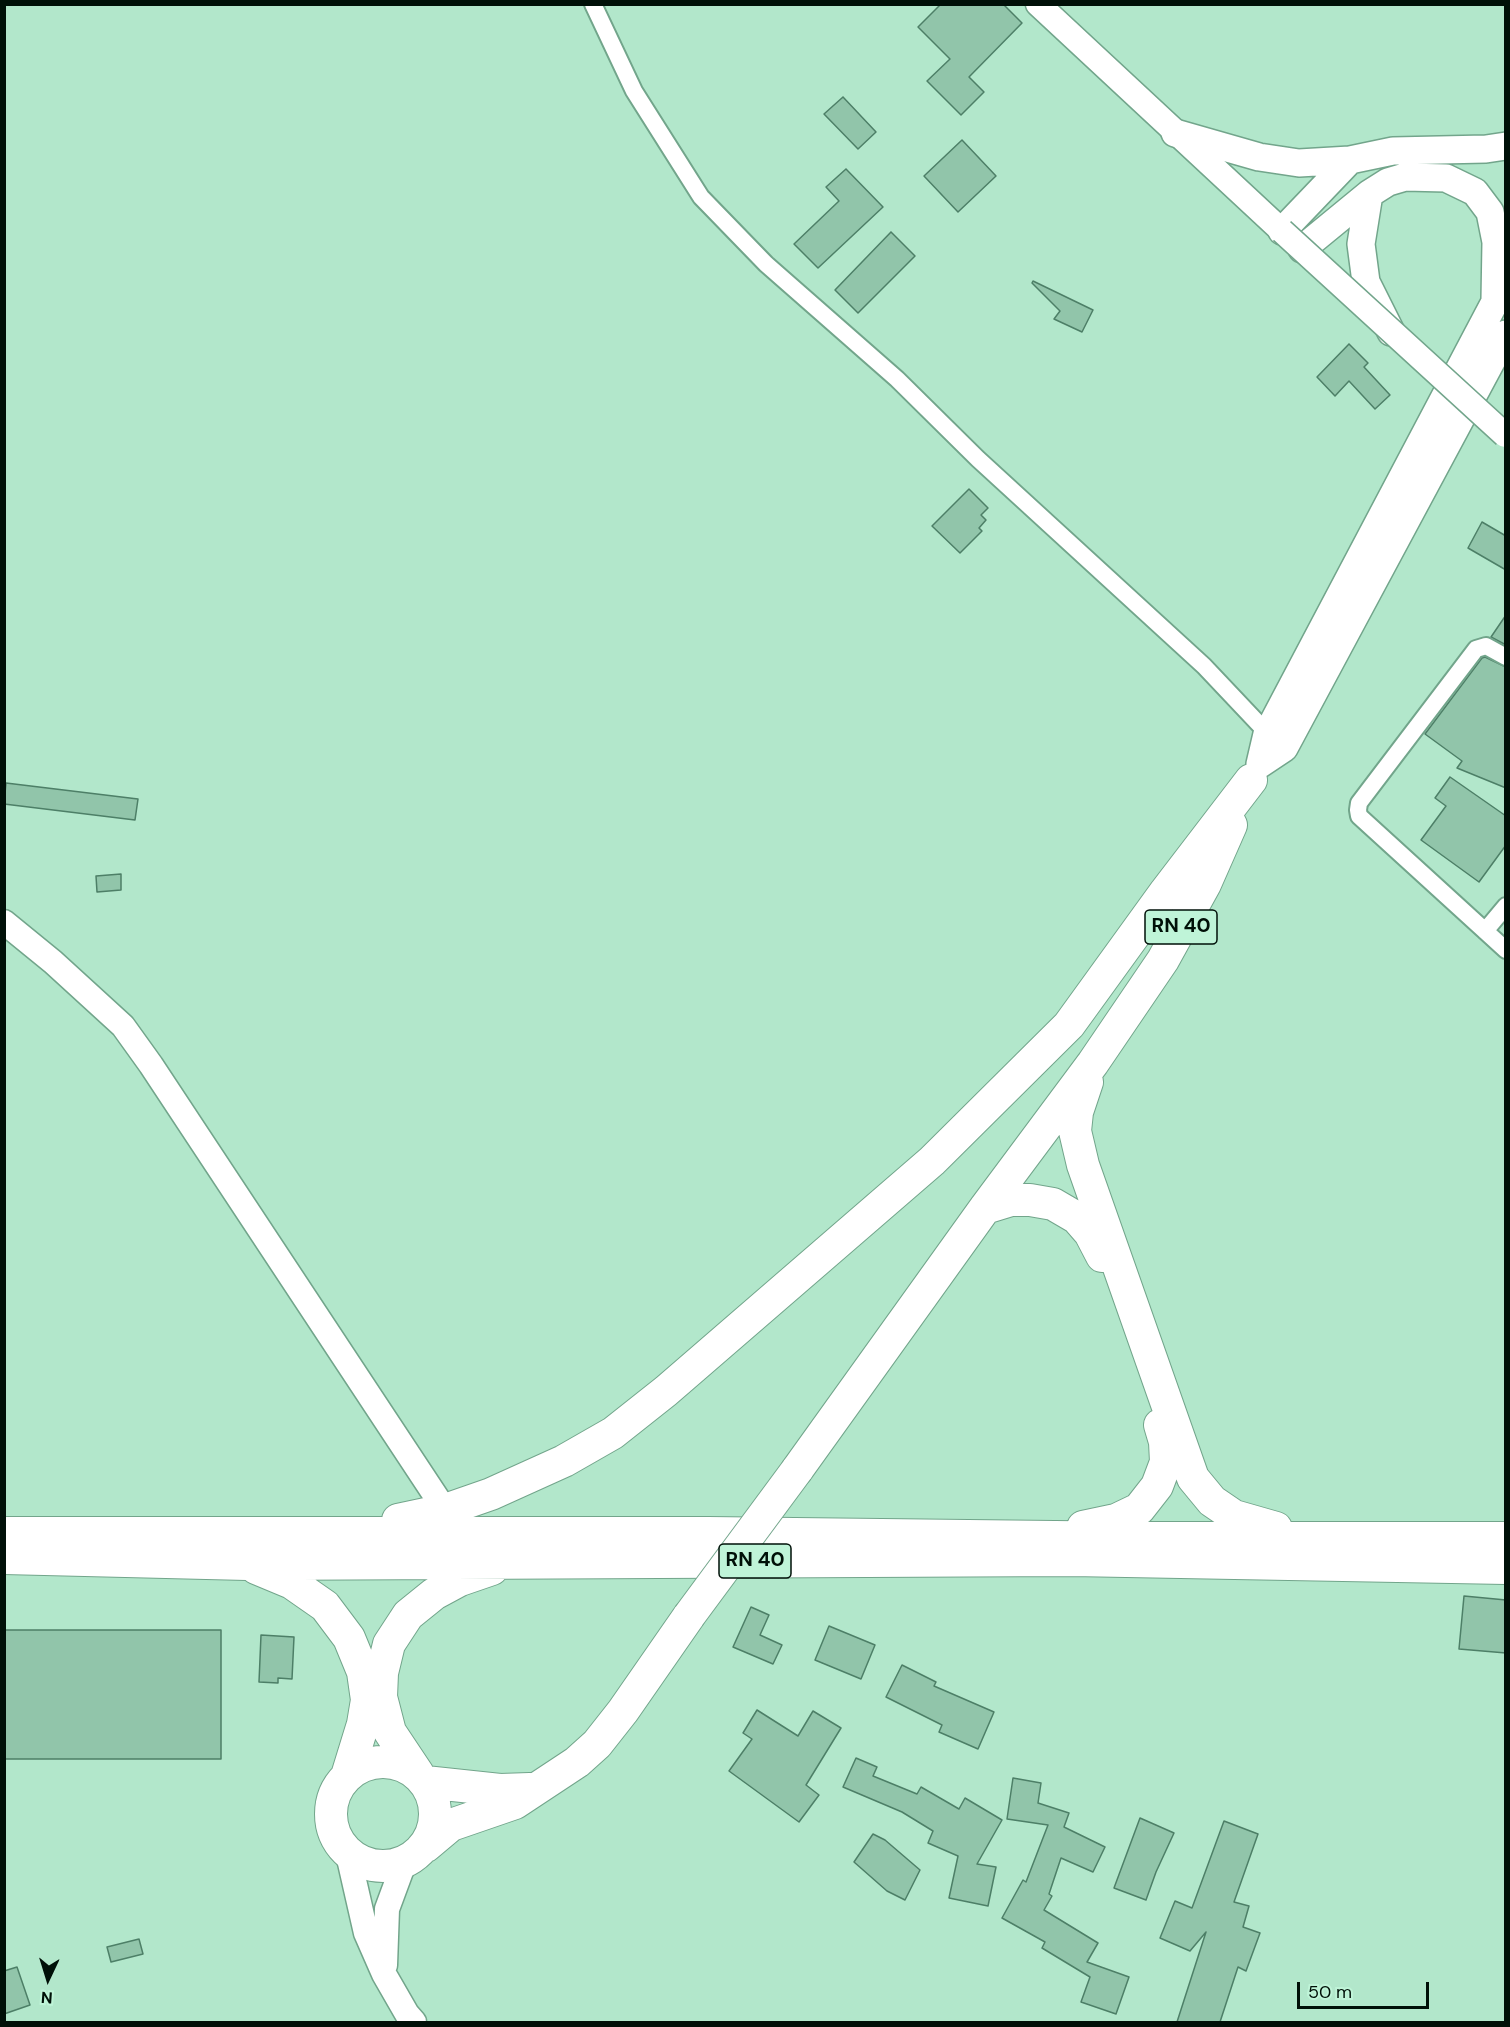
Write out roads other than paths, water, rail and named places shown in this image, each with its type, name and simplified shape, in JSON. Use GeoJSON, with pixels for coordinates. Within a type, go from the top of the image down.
{"type":"FeatureCollection","features":[{"type":"Feature","properties":{"kind":"highway","name":"RN 40"},"geometry":{"type":"LineString","coordinates":[[539,1788],[577,1762],[597,1744],[985,1208],[1093,1063],[1163,960],[1205,884],[1266,757]]}},
{"type":"Feature","properties":{"kind":"highway"},"geometry":{"type":"LineString","coordinates":[[309,1532],[391,1521],[445,1510],[491,1494],[553,1466],[613,1433],[666,1391],[932,1161],[1069,1025],[1266,757]]}},
{"type":"Feature","properties":{"kind":"highway"},"geometry":{"type":"LineString","coordinates":[[1093,1063],[1077,1112],[1076,1122],[1083,1165],[1193,1478],[1212,1501],[1234,1516],[1320,1539]]}},
{"type":"Feature","properties":{"kind":"highway"},"geometry":{"type":"LineString","coordinates":[[985,1208],[1011,1200],[1030,1200],[1053,1204],[1077,1218],[1090,1233],[1102,1257],[1166,1442],[1166,1462],[1157,1486],[1138,1509],[1116,1520],[1046,1536]]}},
{"type":"Feature","properties":{"kind":"highway","name":"RN 40"},"geometry":{"type":"LineString","coordinates":[[4,1533],[309,1532],[1320,1539],[1506,1538]]}},
{"type":"Feature","properties":{"kind":"highway","name":"RN 40"},"geometry":{"type":"LineString","coordinates":[[4,1558],[247,1564],[1072,1560],[1506,1568]]}},
{"type":"Feature","properties":{"kind":"highway"},"geometry":{"type":"LineString","coordinates":[[415,1854],[434,1831],[436,1814],[434,1797],[390,1732],[381,1697],[382,1673],[389,1644],[408,1615],[434,1594],[460,1580],[514,1561]]}},
{"type":"Feature","properties":{"kind":"highway"},"geometry":{"type":"LineString","coordinates":[[247,1564],[292,1584],[325,1606],[349,1638],[363,1672],[367,1700],[363,1724],[347,1776]]}},
{"type":"Feature","properties":{"kind":"highway"},"geometry":{"type":"LineString","coordinates":[[382,1761],[401,1764],[422,1778],[500,1790],[539,1788],[515,1803],[451,1825],[415,1854],[385,1867],[365,1864],[348,1854],[337,1840],[331,1824],[331,1806],[336,1790],[347,1776],[363,1765],[382,1761]]}},
{"type":"Feature","properties":{"kind":"main road"},"geometry":{"type":"LineString","coordinates":[[1175,133],[1259,157],[1299,163],[1350,160],[1393,151],[1486,149],[1506,146]]}},
{"type":"Feature","properties":{"kind":"main road"},"geometry":{"type":"LineString","coordinates":[[1282,231],[1350,160]]}},
{"type":"Feature","properties":{"kind":"main road"},"geometry":{"type":"LineString","coordinates":[[1266,757],[1500,290],[1496,242],[1490,212],[1475,192],[1446,178],[1405,177],[1388,182],[1369,194],[1302,249]]}},
{"type":"Feature","properties":{"kind":"main road"},"geometry":{"type":"LineString","coordinates":[[1369,194],[1361,244],[1366,282],[1391,332]]}},
{"type":"Feature","properties":{"kind":"main road"},"geometry":{"type":"LineString","coordinates":[[1266,757],[1506,334]]}},
{"type":"Feature","properties":{"kind":"street"},"geometry":{"type":"LineString","coordinates":[[593,4],[634,91],[701,197],[766,264],[897,379],[978,459],[1204,666],[1266,757]]}},
{"type":"Feature","properties":{"kind":"street"},"geometry":{"type":"LineString","coordinates":[[1038,4],[1391,332],[1506,435]]}},
{"type":"Feature","properties":{"kind":"street"},"geometry":{"type":"LineString","coordinates":[[1506,657],[1486,646],[1476,649],[1359,803],[1358,810],[1359,816],[1506,950]]}},
{"type":"Feature","properties":{"kind":"street"},"geometry":{"type":"LineString","coordinates":[[1485,930],[1506,906]]}},
{"type":"Feature","properties":{"kind":"street"},"geometry":{"type":"LineString","coordinates":[[4,922],[91,994],[123,1026],[445,1510]]}},
{"type":"Feature","properties":{"kind":"street"},"geometry":{"type":"LineString","coordinates":[[348,1854],[366,1933],[384,1974],[414,2022]]}},
{"type":"Feature","properties":{"kind":"street"},"geometry":{"type":"LineString","coordinates":[[384,1974],[387,1909],[415,1854]]}}]}
